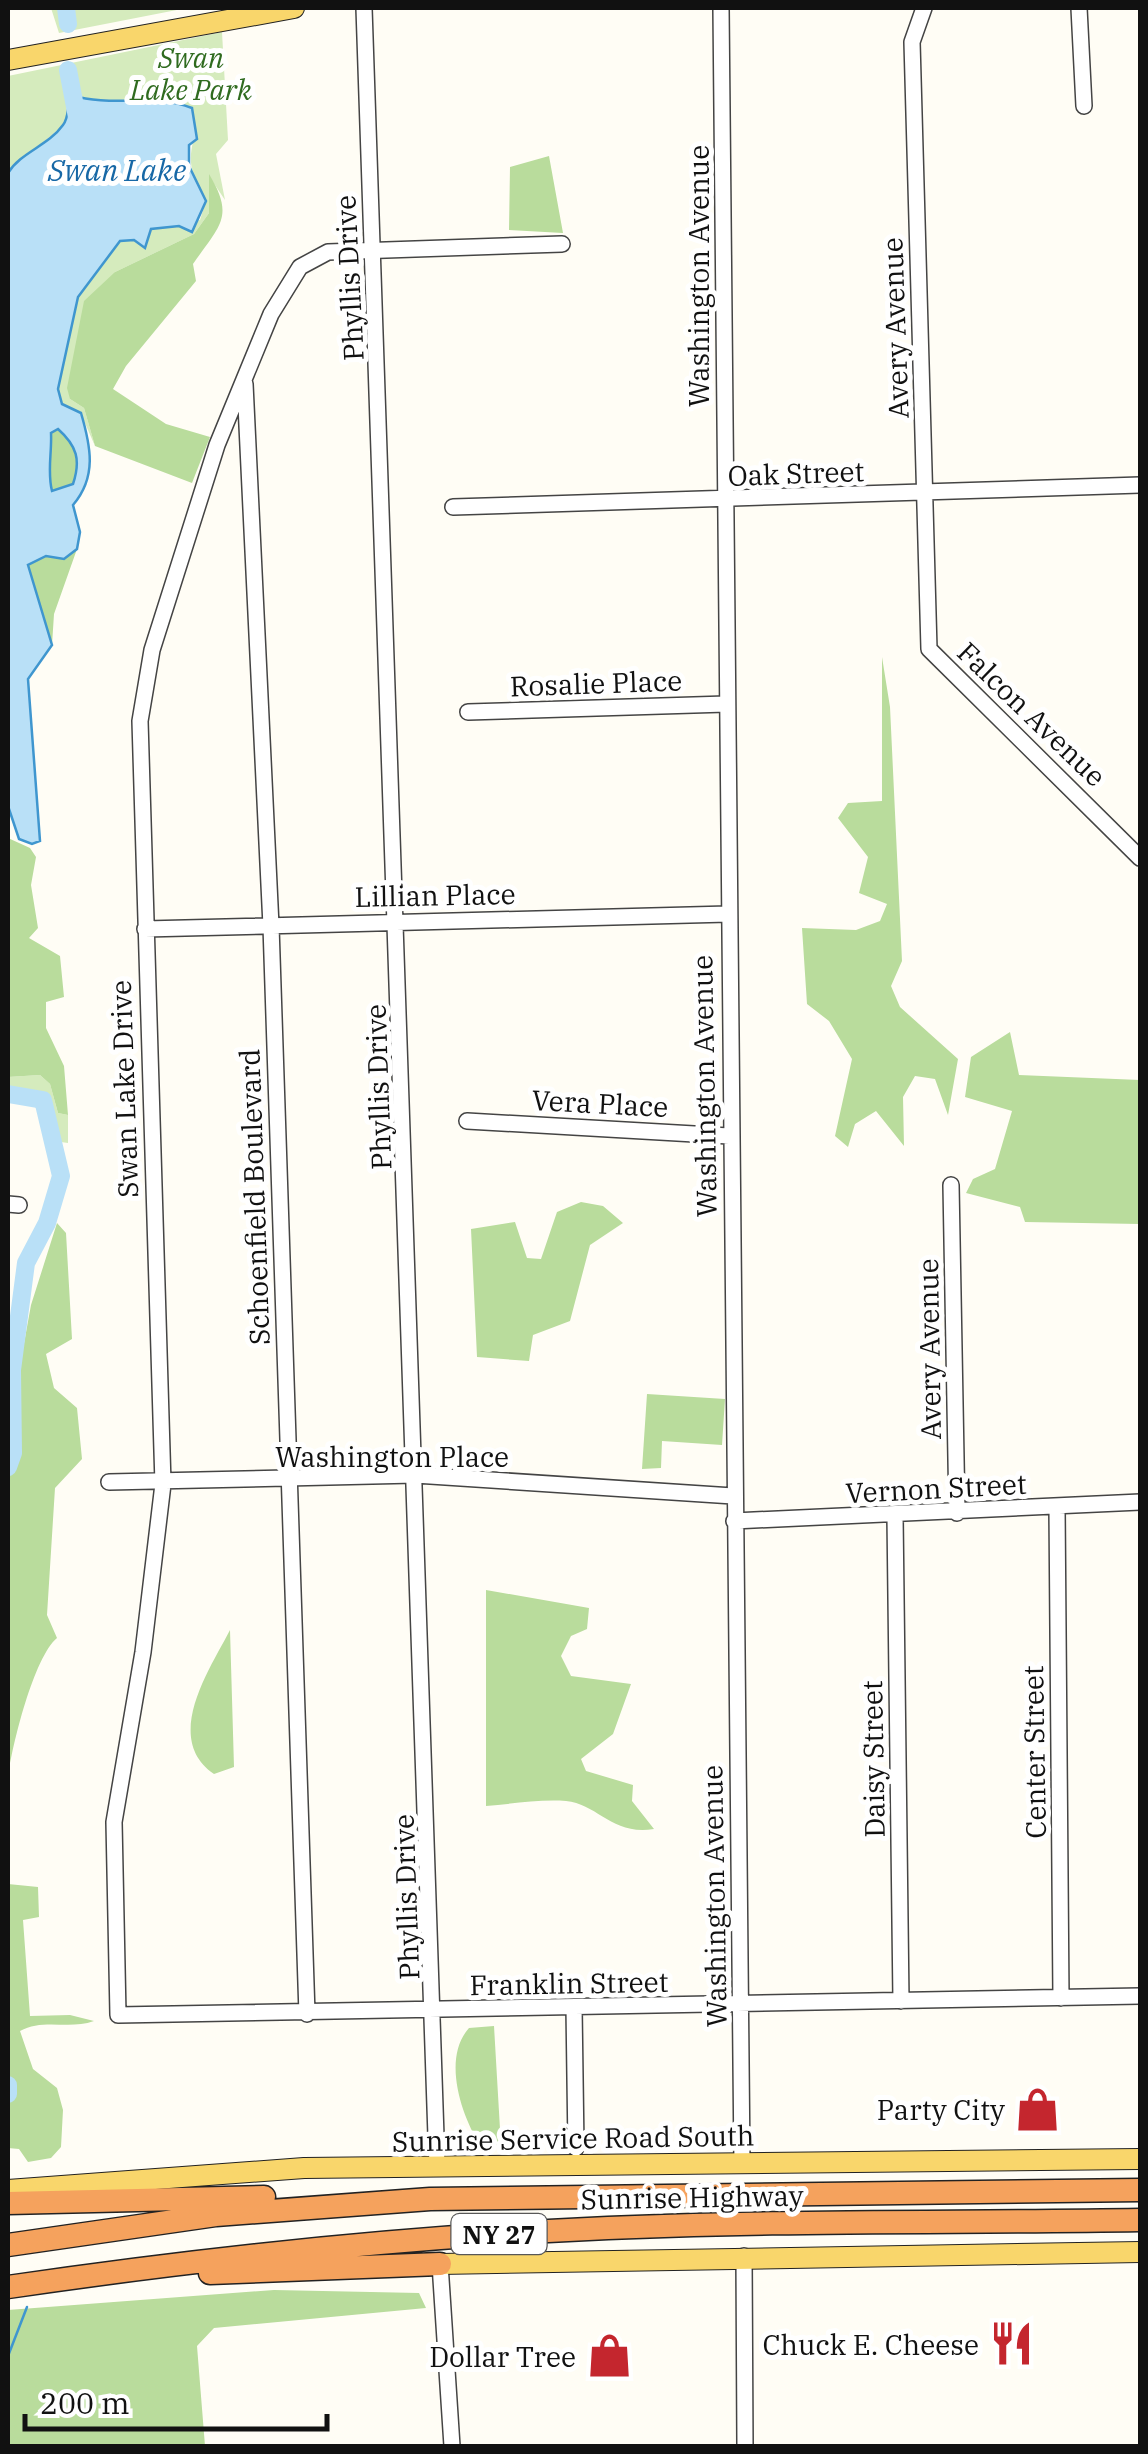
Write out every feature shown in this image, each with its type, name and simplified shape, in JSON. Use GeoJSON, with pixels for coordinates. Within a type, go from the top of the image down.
{"type":"FeatureCollection","features":[{"type":"Feature","properties":{"kind":"highway","name":"Sunrise Highway"},"geometry":{"type":"LineString","coordinates":[[8,2245],[216,2215],[430,2199],[1140,2190]]}},
{"type":"Feature","properties":{"kind":"highway"},"geometry":{"type":"LineString","coordinates":[[8,2203],[430,2199]]}},
{"type":"Feature","properties":{"kind":"highway","name":"Sunrise Highway"},"geometry":{"type":"LineString","coordinates":[[8,2287],[297,2250],[588,2229],[1140,2220]]}},
{"type":"Feature","properties":{"kind":"highway"},"geometry":{"type":"LineString","coordinates":[[82,2276],[440,2264]]}},
{"type":"Feature","properties":{"kind":"main road"},"geometry":{"type":"LineString","coordinates":[[8,60],[294,8]]}},
{"type":"Feature","properties":{"kind":"main road","name":"Sunrise Service Road South"},"geometry":{"type":"LineString","coordinates":[[8,2190],[202,2173],[437,2166],[1140,2159]]}},
{"type":"Feature","properties":{"kind":"main road"},"geometry":{"type":"LineString","coordinates":[[440,2264],[1140,2252]]}},
{"type":"Feature","properties":{"kind":"street","name":"Phyllis Drive"},"geometry":{"type":"LineString","coordinates":[[364,8],[435,2010],[437,2166]]}},
{"type":"Feature","properties":{"kind":"street","name":"Washington Avenue"},"geometry":{"type":"LineString","coordinates":[[720,8],[742,2164]]}},
{"type":"Feature","properties":{"kind":"street","name":"Avery Avenue"},"geometry":{"type":"LineString","coordinates":[[924,8],[912,42],[930,649]]}},
{"type":"Feature","properties":{"kind":"street"},"geometry":{"type":"LineString","coordinates":[[1079,8],[1084,106]]}},
{"type":"Feature","properties":{"kind":"street","name":"Swan Lake Drive"},"geometry":{"type":"LineString","coordinates":[[118,2014],[114,1822],[143,1652],[163,1484],[145,929],[143,691],[152,650],[217,446],[271,314],[300,267],[328,252],[562,244]]}},
{"type":"Feature","properties":{"kind":"street","name":"Schoenfield Boulevard"},"geometry":{"type":"LineString","coordinates":[[244,380],[270,926],[306,2014]]}},
{"type":"Feature","properties":{"kind":"street","name":"Oak Street"},"geometry":{"type":"LineString","coordinates":[[454,508],[1140,485]]}},
{"type":"Feature","properties":{"kind":"street","name":"Falcon Avenue"},"geometry":{"type":"LineString","coordinates":[[930,649],[1134,843],[1140,858]]}},
{"type":"Feature","properties":{"kind":"street","name":"Rosalie Place"},"geometry":{"type":"LineString","coordinates":[[468,712],[726,704]]}},
{"type":"Feature","properties":{"kind":"street","name":"Lillian Place"},"geometry":{"type":"LineString","coordinates":[[145,929],[728,914]]}},
{"type":"Feature","properties":{"kind":"street","name":"Vera Place"},"geometry":{"type":"LineString","coordinates":[[467,1120],[730,1136]]}},
{"type":"Feature","properties":{"kind":"street","name":"Avery Avenue"},"geometry":{"type":"LineString","coordinates":[[951,1185],[957,1513]]}},
{"type":"Feature","properties":{"kind":"street","name":"Washington Place"},"geometry":{"type":"LineString","coordinates":[[109,1482],[163,1484],[415,1475],[733,1496]]}},
{"type":"Feature","properties":{"kind":"street","name":"Vernon Street"},"geometry":{"type":"LineString","coordinates":[[734,1521],[1140,1502]]}},
{"type":"Feature","properties":{"kind":"street","name":"Center Street"},"geometry":{"type":"LineString","coordinates":[[1057,1507],[1062,1998]]}},
{"type":"Feature","properties":{"kind":"street","name":"Daisy Street"},"geometry":{"type":"LineString","coordinates":[[895,1516],[901,2001]]}},
{"type":"Feature","properties":{"kind":"street","name":"Franklin Street"},"geometry":{"type":"LineString","coordinates":[[118,2014],[306,2014],[1140,1996]]}},
{"type":"Feature","properties":{"kind":"street"},"geometry":{"type":"LineString","coordinates":[[574,2008],[576,2148]]}},
{"type":"Feature","properties":{"kind":"street"},"geometry":{"type":"LineString","coordinates":[[744,2256],[745,2446]]}},
{"type":"Feature","properties":{"kind":"street"},"geometry":{"type":"LineString","coordinates":[[440,2264],[452,2446]]}},
{"type":"Feature","properties":{"kind":"green space"},"geometry":{"type":"Polygon","coordinates":[[[51,8],[187,8],[59,33],[51,8]]]}},
{"type":"Feature","properties":{"kind":"green space","name":"Swan Lake Park"},"geometry":{"type":"Polygon","coordinates":[[[222,32],[228,140],[216,154],[225,200],[209,176],[209,213],[194,234],[115,272],[70,399],[84,408],[95,446],[81,414],[62,404],[58,389],[78,297],[120,241],[147,239],[151,229],[200,220],[206,201],[192,171],[192,109],[182,104],[91,101],[74,92],[66,97],[67,119],[61,127],[8,173],[8,76],[222,32]]]}},
{"type":"Feature","properties":{"kind":"green space"},"geometry":{"type":"Polygon","coordinates":[[[549,156],[563,233],[509,230],[510,167],[549,156]]]}},
{"type":"Feature","properties":{"kind":"green space"},"geometry":{"type":"Polygon","coordinates":[[[209,174],[221,201],[221,220],[193,264],[196,281],[126,366],[113,389],[166,424],[210,437],[192,483],[95,446],[84,408],[70,399],[67,388],[84,301],[115,272],[194,234],[209,213],[209,174]]]}},
{"type":"Feature","properties":{"kind":"green space"},"geometry":{"type":"Polygon","coordinates":[[[58,429],[76,453],[77,467],[73,484],[52,491],[51,432],[58,429]]]}},
{"type":"Feature","properties":{"kind":"green space"},"geometry":{"type":"Polygon","coordinates":[[[77,549],[54,614],[52,645],[28,565],[46,556],[64,559],[77,549]]]}},
{"type":"Feature","properties":{"kind":"green space"},"geometry":{"type":"Polygon","coordinates":[[[882,657],[890,707],[902,961],[891,986],[900,1007],[958,1059],[948,1115],[935,1079],[915,1076],[903,1097],[904,1146],[876,1111],[855,1124],[848,1147],[835,1136],[852,1059],[829,1021],[807,1004],[802,928],[856,930],[880,921],[887,904],[859,893],[868,857],[838,818],[848,803],[882,801],[882,657]]]}},
{"type":"Feature","properties":{"kind":"green space"},"geometry":{"type":"Polygon","coordinates":[[[8,838],[30,848],[36,857],[31,885],[38,928],[29,938],[60,956],[64,997],[46,1002],[46,1028],[64,1066],[68,1115],[58,1113],[50,1084],[40,1075],[8,1077],[8,838]]]}},
{"type":"Feature","properties":{"kind":"green space"},"geometry":{"type":"Polygon","coordinates":[[[1010,1032],[1019,1075],[1140,1080],[1140,1224],[1025,1222],[1020,1207],[966,1193],[973,1179],[995,1169],[1012,1111],[965,1097],[971,1057],[1010,1032]]]}},
{"type":"Feature","properties":{"kind":"green space"},"geometry":{"type":"Polygon","coordinates":[[[40,1075],[50,1084],[58,1113],[68,1115],[68,1143],[54,1141],[40,1110],[8,1100],[8,1077],[40,1075]]]}},
{"type":"Feature","properties":{"kind":"green space"},"geometry":{"type":"Polygon","coordinates":[[[581,1202],[603,1206],[623,1223],[590,1245],[570,1321],[533,1335],[529,1361],[477,1357],[471,1229],[515,1222],[527,1258],[541,1259],[557,1212],[581,1202]]]}},
{"type":"Feature","properties":{"kind":"green space"},"geometry":{"type":"Polygon","coordinates":[[[57,1223],[66,1233],[72,1339],[46,1354],[54,1388],[77,1408],[82,1459],[55,1488],[47,1615],[57,1638],[32,1682],[8,1777],[8,1431],[31,1305],[57,1223]]]}},
{"type":"Feature","properties":{"kind":"green space"},"geometry":{"type":"Polygon","coordinates":[[[647,1394],[725,1399],[722,1445],[662,1441],[661,1468],[642,1469],[647,1394]]]}},
{"type":"Feature","properties":{"kind":"green space"},"geometry":{"type":"Polygon","coordinates":[[[486,1590],[589,1608],[587,1629],[571,1636],[561,1656],[571,1676],[631,1684],[613,1734],[581,1759],[586,1771],[633,1785],[632,1801],[654,1829],[627,1828],[566,1801],[486,1806],[486,1590]]]}},
{"type":"Feature","properties":{"kind":"green space"},"geometry":{"type":"Polygon","coordinates":[[[230,1630],[234,1767],[214,1774],[199,1759],[192,1742],[191,1723],[202,1683],[230,1630]]]}},
{"type":"Feature","properties":{"kind":"green space"},"geometry":{"type":"Polygon","coordinates":[[[8,1884],[38,1887],[39,1917],[23,1920],[30,2016],[70,2015],[94,2021],[38,2025],[20,2031],[33,2069],[57,2088],[63,2110],[61,2147],[51,2158],[28,2162],[19,2149],[8,2148],[8,1884]]]}},
{"type":"Feature","properties":{"kind":"green space"},"geometry":{"type":"Polygon","coordinates":[[[494,2026],[501,2146],[480,2145],[461,2103],[456,2070],[461,2040],[469,2028],[494,2026]]]}},
{"type":"Feature","properties":{"kind":"green space"},"geometry":{"type":"Polygon","coordinates":[[[274,2290],[419,2293],[426,2308],[214,2328],[197,2346],[205,2446],[8,2446],[8,2310],[274,2290]]]}},
{"type":"Feature","properties":{"kind":"water","name":"Swan Lake"},"geometry":{"type":"Polygon","coordinates":[[[72,95],[162,101],[192,108],[197,139],[189,145],[189,166],[206,201],[192,232],[179,226],[151,229],[145,248],[134,240],[120,241],[78,297],[58,389],[62,404],[81,413],[89,450],[86,484],[73,505],[80,532],[77,549],[64,559],[46,556],[28,565],[52,645],[28,679],[40,841],[32,844],[19,839],[8,806],[8,173],[63,125],[72,95]],[[58,429],[51,433],[52,491],[73,484],[75,475],[76,454],[58,429]]]}},
{"type":"Feature","properties":{"kind":"waterway"},"geometry":{"type":"LineString","coordinates":[[66,8],[68,24]]}},
{"type":"Feature","properties":{"kind":"waterway"},"geometry":{"type":"LineString","coordinates":[[68,70],[77,117]]}},
{"type":"Feature","properties":{"kind":"waterway"},"geometry":{"type":"LineString","coordinates":[[8,1094],[43,1100],[61,1176],[47,1223],[26,1263],[12,1370],[13,1453],[8,1467]]}},
{"type":"Feature","properties":{"kind":"waterway"},"geometry":{"type":"LineString","coordinates":[[8,2085],[8,2094]]}},
{"type":"Feature","properties":{"kind":"waterway"},"geometry":{"type":"LineString","coordinates":[[8,2356],[27,2307]]}},
{"type":"Feature","properties":{"kind":"place","name":"Party City"},"geometry":{"type":"Point","coordinates":[1038,2109]}},
{"type":"Feature","properties":{"kind":"place","name":"Chuck E. Cheese"},"geometry":{"type":"Point","coordinates":[1012,2344]}},
{"type":"Feature","properties":{"kind":"place","name":"Dollar Tree"},"geometry":{"type":"Point","coordinates":[609,2356]}}]}
